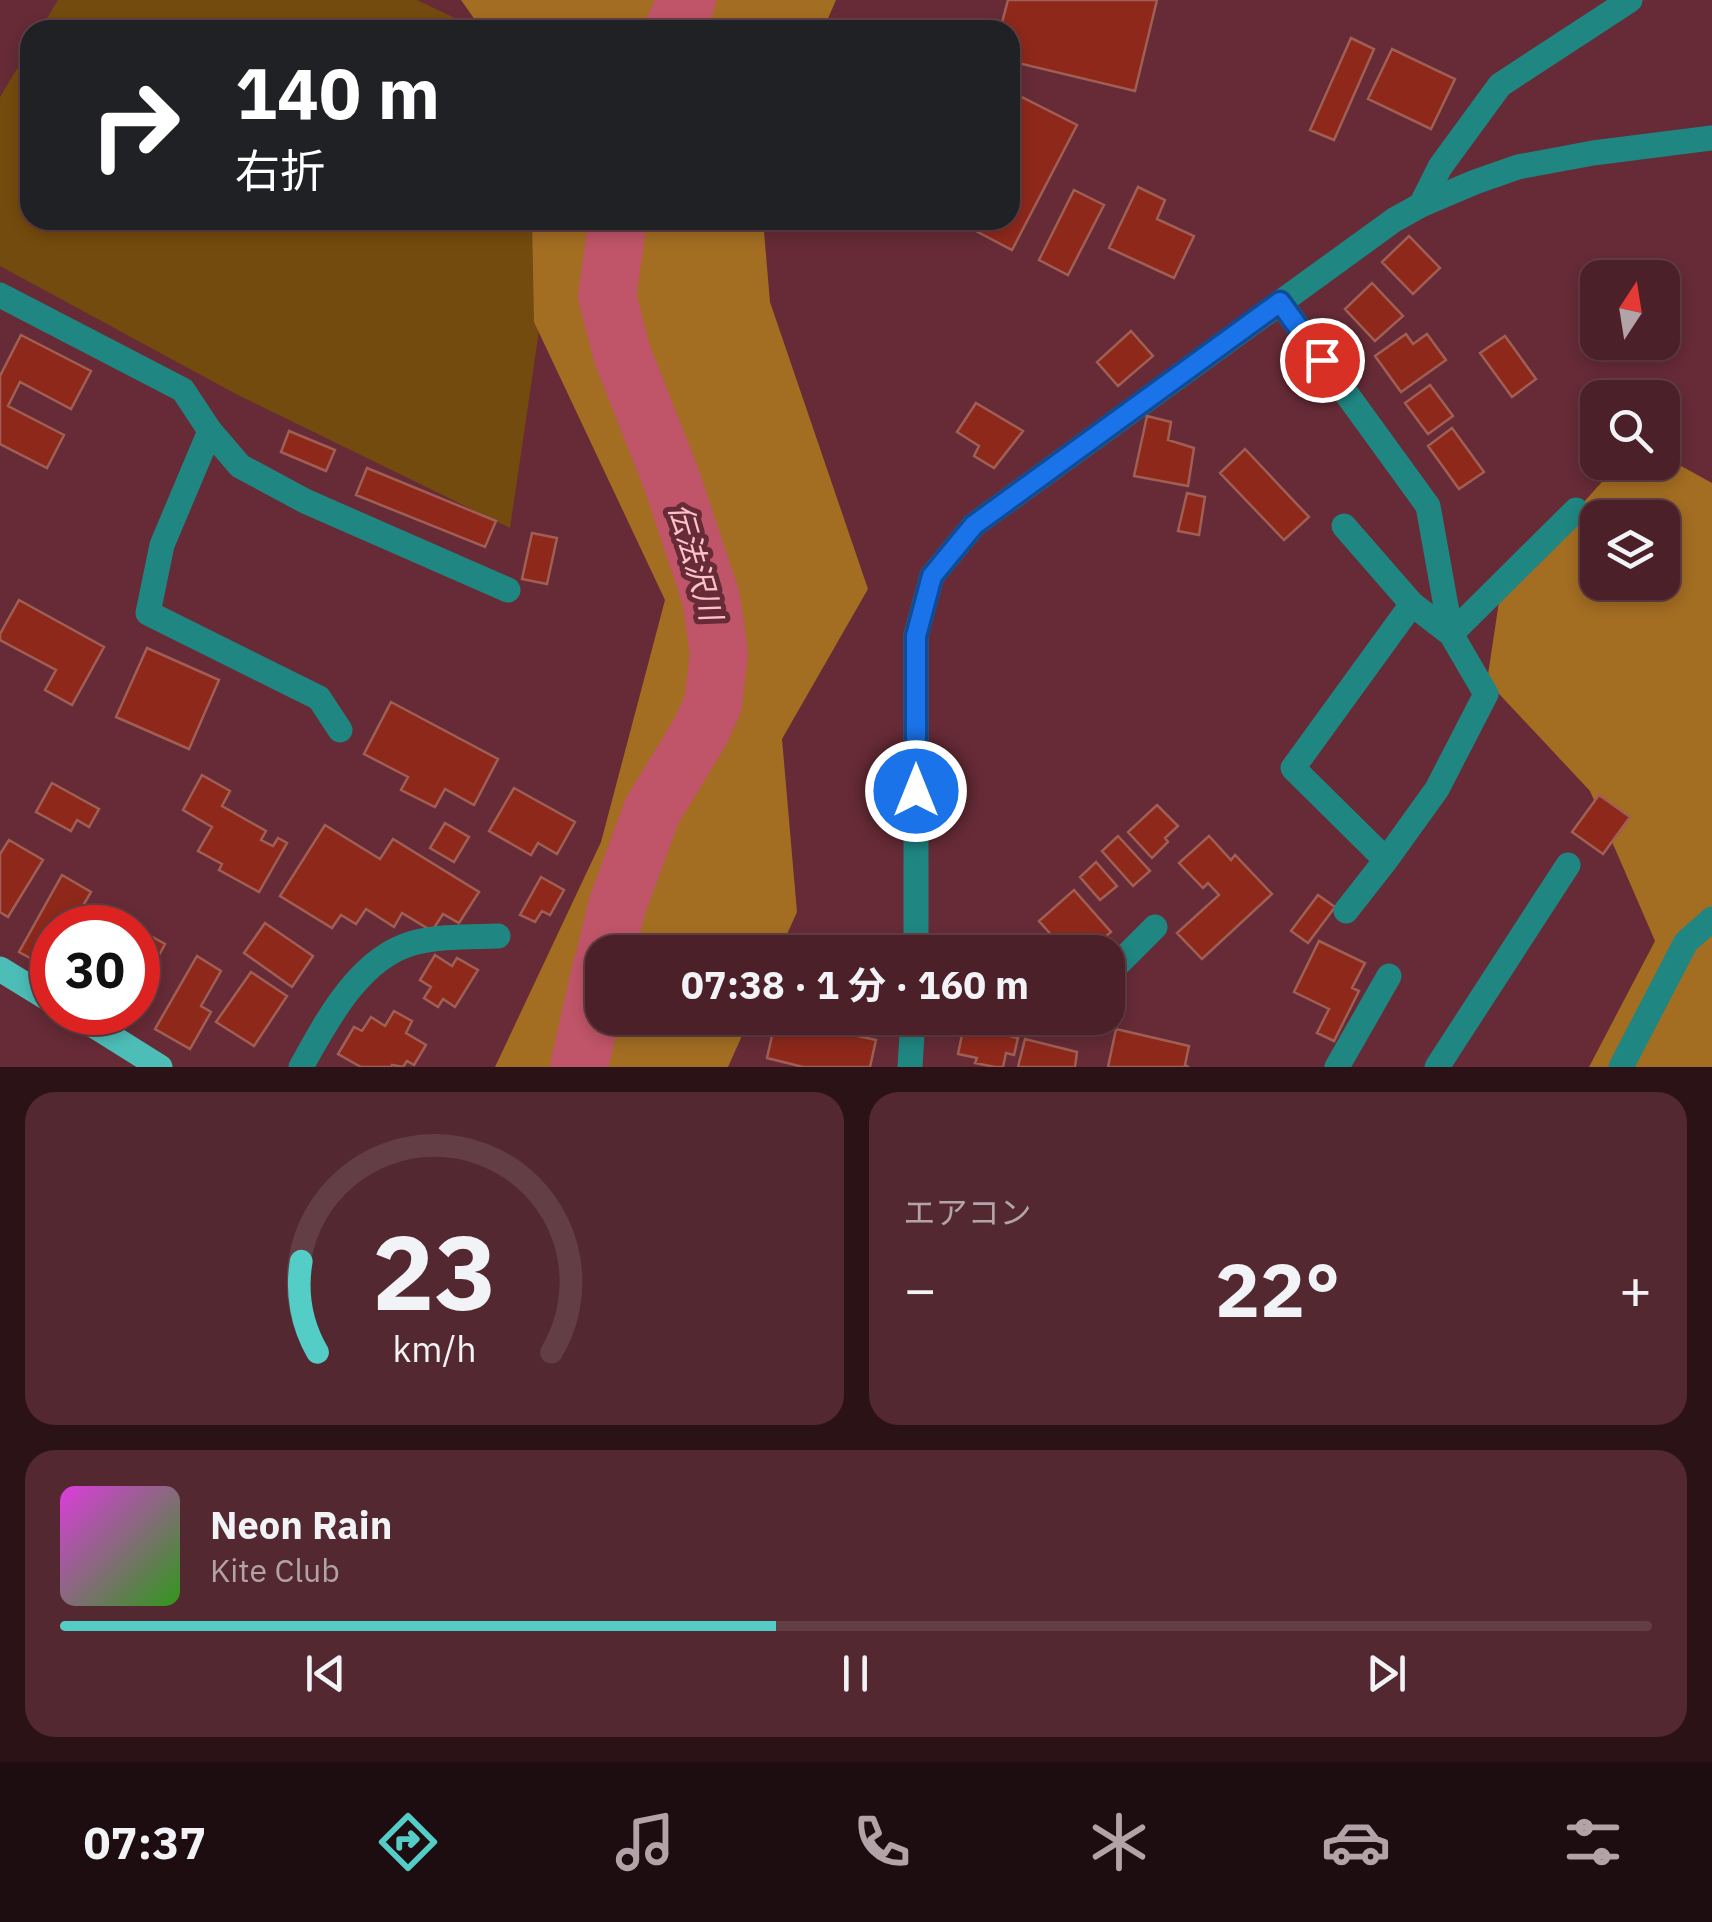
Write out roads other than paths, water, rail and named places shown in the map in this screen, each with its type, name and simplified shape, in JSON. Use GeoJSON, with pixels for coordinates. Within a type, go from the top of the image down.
{"type":"FeatureCollection","features":[{"type":"Feature","properties":{"kind":"main road"},"geometry":{"type":"LineString","coordinates":[[0,968],[30,987]]}},
{"type":"Feature","properties":{"kind":"main road"},"geometry":{"type":"LineString","coordinates":[[109,1035],[160,1067]]}},
{"type":"Feature","properties":{"kind":"street"},"geometry":{"type":"LineString","coordinates":[[1422,204],[1440,167],[1500,86],[1630,0]]}},
{"type":"Feature","properties":{"kind":"street"},"geometry":{"type":"LineString","coordinates":[[924,935],[916,636],[932,576],[974,525],[1394,220],[1422,204],[1518,167],[1712,138]]}},
{"type":"Feature","properties":{"kind":"street"},"geometry":{"type":"LineString","coordinates":[[0,294],[183,390],[240,466],[305,502],[508,590]]}},
{"type":"Feature","properties":{"kind":"street"},"geometry":{"type":"LineString","coordinates":[[1280,302],[1428,506],[1451,634],[1486,694],[1437,789],[1346,911]]}},
{"type":"Feature","properties":{"kind":"street"},"geometry":{"type":"LineString","coordinates":[[210,431],[162,545],[148,613],[319,698],[340,730]]}},
{"type":"Feature","properties":{"kind":"street"},"geometry":{"type":"LineString","coordinates":[[1451,634],[1576,510]]}},
{"type":"Feature","properties":{"kind":"street"},"geometry":{"type":"LineString","coordinates":[[1344,526],[1412,604],[1451,634]]}},
{"type":"Feature","properties":{"kind":"street"},"geometry":{"type":"LineString","coordinates":[[1386,860],[1293,768],[1412,604]]}},
{"type":"Feature","properties":{"kind":"street"},"geometry":{"type":"LineString","coordinates":[[1437,1067],[1568,865]]}},
{"type":"Feature","properties":{"kind":"street"},"geometry":{"type":"LineString","coordinates":[[1621,1067],[1686,942],[1712,919]]}},
{"type":"Feature","properties":{"kind":"street"},"geometry":{"type":"LineString","coordinates":[[1125,957],[1155,927]]}},
{"type":"Feature","properties":{"kind":"street"},"geometry":{"type":"LineString","coordinates":[[301,1067],[330,1014],[375,962],[412,943],[498,936]]}},
{"type":"Feature","properties":{"kind":"street"},"geometry":{"type":"LineString","coordinates":[[1337,1067],[1389,976]]}},
{"type":"Feature","properties":{"kind":"street"},"geometry":{"type":"LineString","coordinates":[[910,1067],[911,1035]]}},
{"type":"Feature","properties":{"kind":"waterway","name":"伝法沢川"},"geometry":{"type":"LineString","coordinates":[[678,20],[687,0]]}},
{"type":"Feature","properties":{"kind":"waterway","name":"伝法沢川"},"geometry":{"type":"LineString","coordinates":[[610,935],[652,811],[713,704],[719,653],[711,598],[671,478],[622,354],[607,296],[617,230]]}},
{"type":"Feature","properties":{"kind":"waterway","name":"伝法沢川"},"geometry":{"type":"LineString","coordinates":[[579,1067],[586,1035]]}}]}
